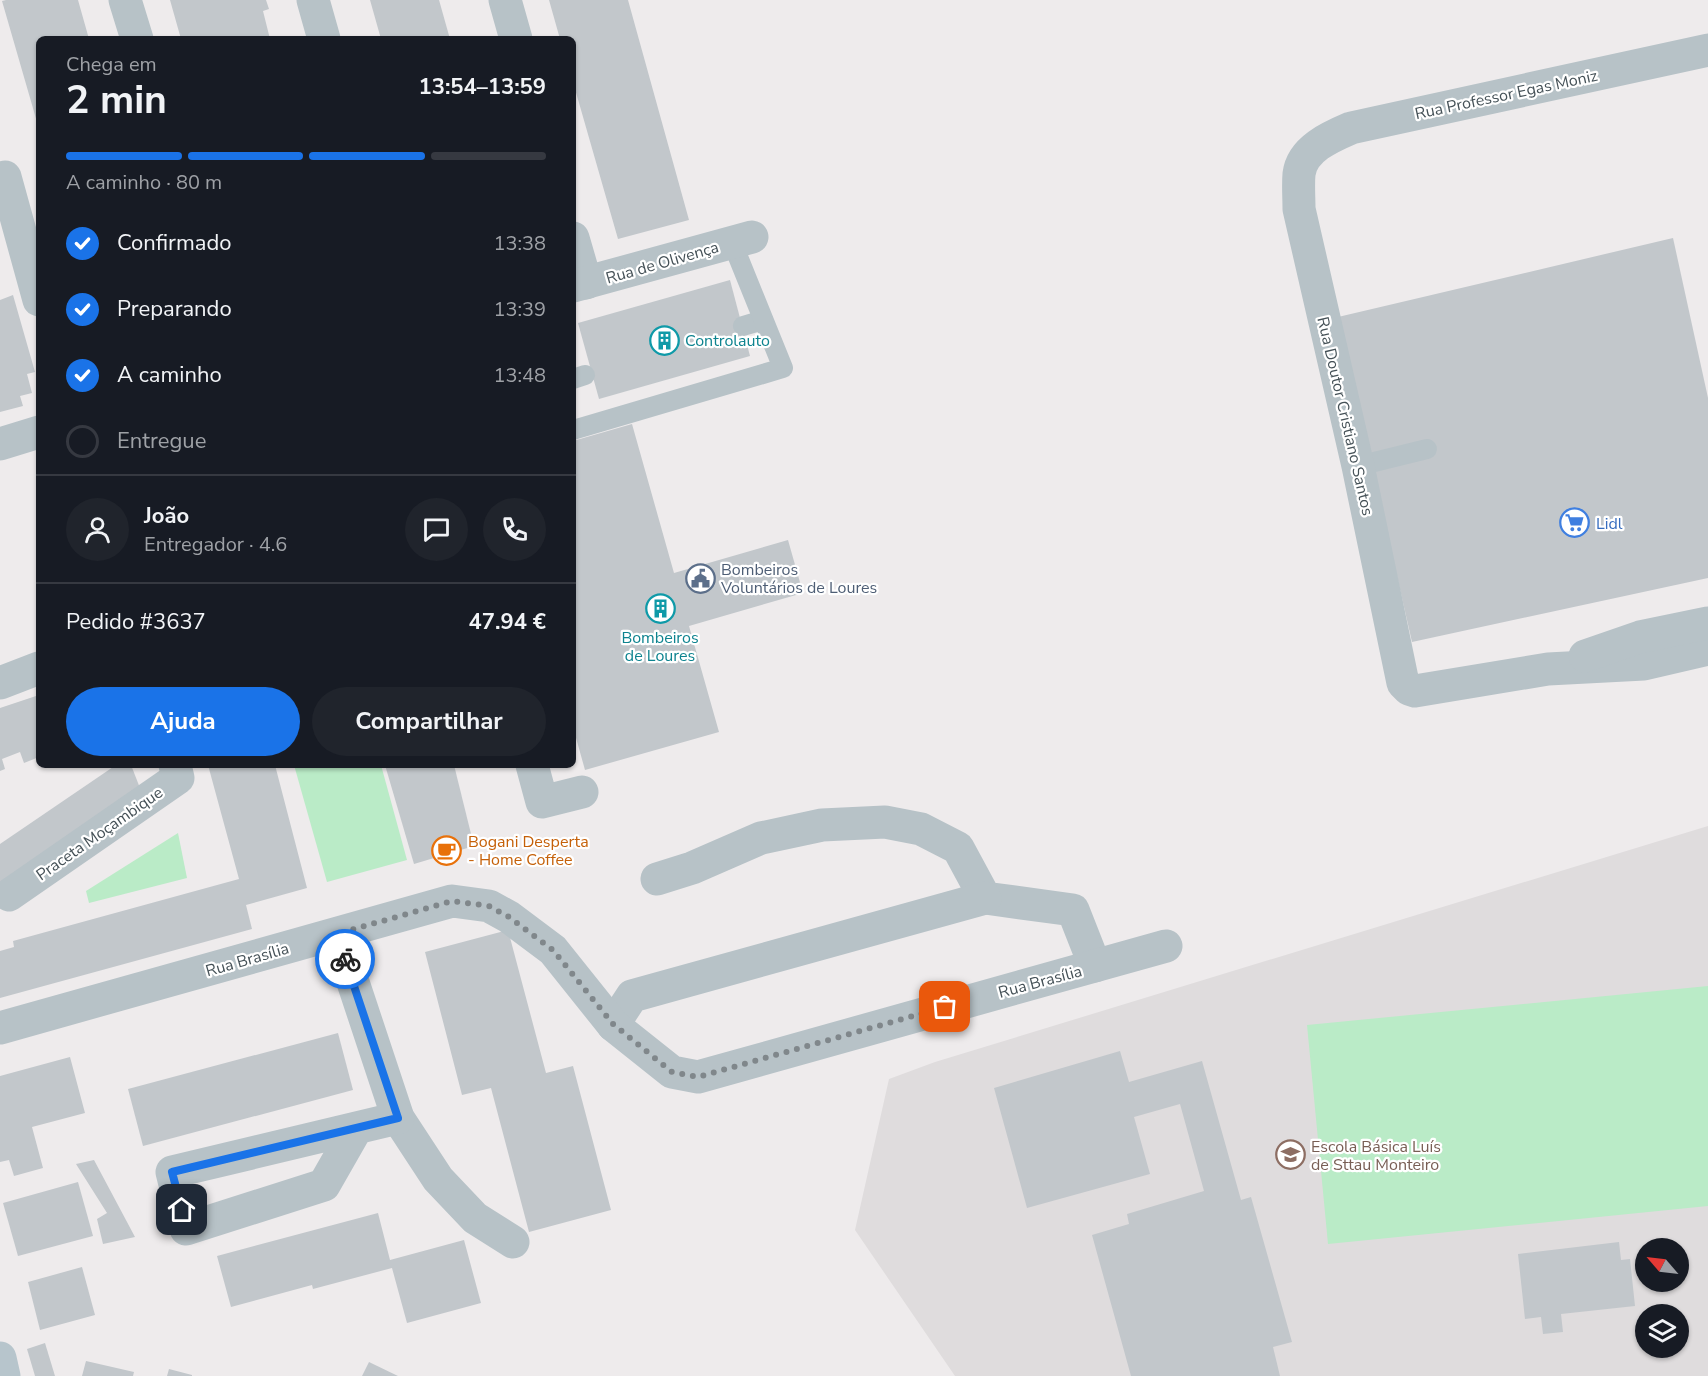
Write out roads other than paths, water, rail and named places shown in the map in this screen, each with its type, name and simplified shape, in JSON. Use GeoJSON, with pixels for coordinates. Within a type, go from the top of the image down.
{"type":"FeatureCollection","features":[{"type":"Feature","properties":{"kind":"main road"},"geometry":{"type":"LineString","coordinates":[[0,1358],[4,1376]]}},
{"type":"Feature","properties":{"kind":"street"},"geometry":{"type":"LineString","coordinates":[[125,0],[135,36]]}},
{"type":"Feature","properties":{"kind":"street"},"geometry":{"type":"LineString","coordinates":[[313,0],[323,36]]}},
{"type":"Feature","properties":{"kind":"street"},"geometry":{"type":"LineString","coordinates":[[505,0],[515,36]]}},
{"type":"Feature","properties":{"kind":"street","name":"Rua Professor Egas Moniz"},"geometry":{"type":"LineString","coordinates":[[1310,152],[1325,139],[1351,128],[1708,50]]}},
{"type":"Feature","properties":{"kind":"street","name":"Rua Doutor Cristiano Santos"},"geometry":{"type":"LineString","coordinates":[[1310,152],[1299,172],[1299,208],[1358,466],[1403,683],[1415,691],[1548,669]]}},
{"type":"Feature","properties":{"kind":"street"},"geometry":{"type":"LineString","coordinates":[[2,178],[36,290]]}},
{"type":"Feature","properties":{"kind":"street","name":"Rua de Olivença"},"geometry":{"type":"LineString","coordinates":[[579,285],[742,239]]}},
{"type":"Feature","properties":{"kind":"street"},"geometry":{"type":"LineString","coordinates":[[576,262],[579,285]]}},
{"type":"Feature","properties":{"kind":"street"},"geometry":{"type":"LineString","coordinates":[[0,444],[36,433]]}},
{"type":"Feature","properties":{"kind":"street"},"geometry":{"type":"LineString","coordinates":[[1548,669],[1640,638],[1708,623]]}},
{"type":"Feature","properties":{"kind":"street"},"geometry":{"type":"LineString","coordinates":[[1548,669],[1644,664],[1708,649]]}},
{"type":"Feature","properties":{"kind":"street"},"geometry":{"type":"LineString","coordinates":[[0,683],[36,669]]}},
{"type":"Feature","properties":{"kind":"street","name":"Praceta Moçambique"},"geometry":{"type":"LineString","coordinates":[[9,895],[178,778],[176,768]]}},
{"type":"Feature","properties":{"kind":"street"},"geometry":{"type":"LineString","coordinates":[[533,768],[542,802],[582,792]]}},
{"type":"Feature","properties":{"kind":"street"},"geometry":{"type":"LineString","coordinates":[[657,879],[692,868],[761,838],[822,825],[885,822],[921,830],[958,848],[985,898]]}},
{"type":"Feature","properties":{"kind":"street"},"geometry":{"type":"LineString","coordinates":[[613,1024],[632,996],[985,898],[1073,910],[1095,966]]}},
{"type":"Feature","properties":{"kind":"street","name":"Rua Brasília"},"geometry":{"type":"LineString","coordinates":[[0,1028],[452,901],[489,906],[509,917],[553,950],[613,1024],[672,1072],[698,1077],[1166,946]]}},
{"type":"Feature","properties":{"kind":"street"},"geometry":{"type":"LineString","coordinates":[[337,934],[398,1118],[438,1179],[475,1218],[513,1242]]}},
{"type":"Feature","properties":{"kind":"street"},"geometry":{"type":"LineString","coordinates":[[356,1129],[324,1185],[186,1228],[172,1172],[398,1118]]}},
{"type":"Feature","properties":{"kind":"lane"},"geometry":{"type":"LineString","coordinates":[[576,429],[783,368],[763,320],[742,239]]}},
{"type":"Feature","properties":{"kind":"lane"},"geometry":{"type":"LineString","coordinates":[[743,326],[763,320]]}},
{"type":"Feature","properties":{"kind":"lane"},"geometry":{"type":"LineString","coordinates":[[1358,466],[1427,449]]}},
{"type":"Feature","properties":{"kind":"place","name":"Controlauto"},"geometry":{"type":"Point","coordinates":[664,340]}},
{"type":"Feature","properties":{"kind":"place","name":"Lidl"},"geometry":{"type":"Point","coordinates":[1575,523]}},
{"type":"Feature","properties":{"kind":"place","name":"Bombeiros Voluntários de Loures"},"geometry":{"type":"Point","coordinates":[700,578]}},
{"type":"Feature","properties":{"kind":"place","name":"Bombeiros de Loures"},"geometry":{"type":"Point","coordinates":[660,609]}},
{"type":"Feature","properties":{"kind":"place","name":"Bogani Desperta - Home Coffee"},"geometry":{"type":"Point","coordinates":[447,850]}},
{"type":"Feature","properties":{"kind":"place","name":"Escola Básica Luís de Sttau Monteiro"},"geometry":{"type":"Point","coordinates":[1290,1155]}}]}
